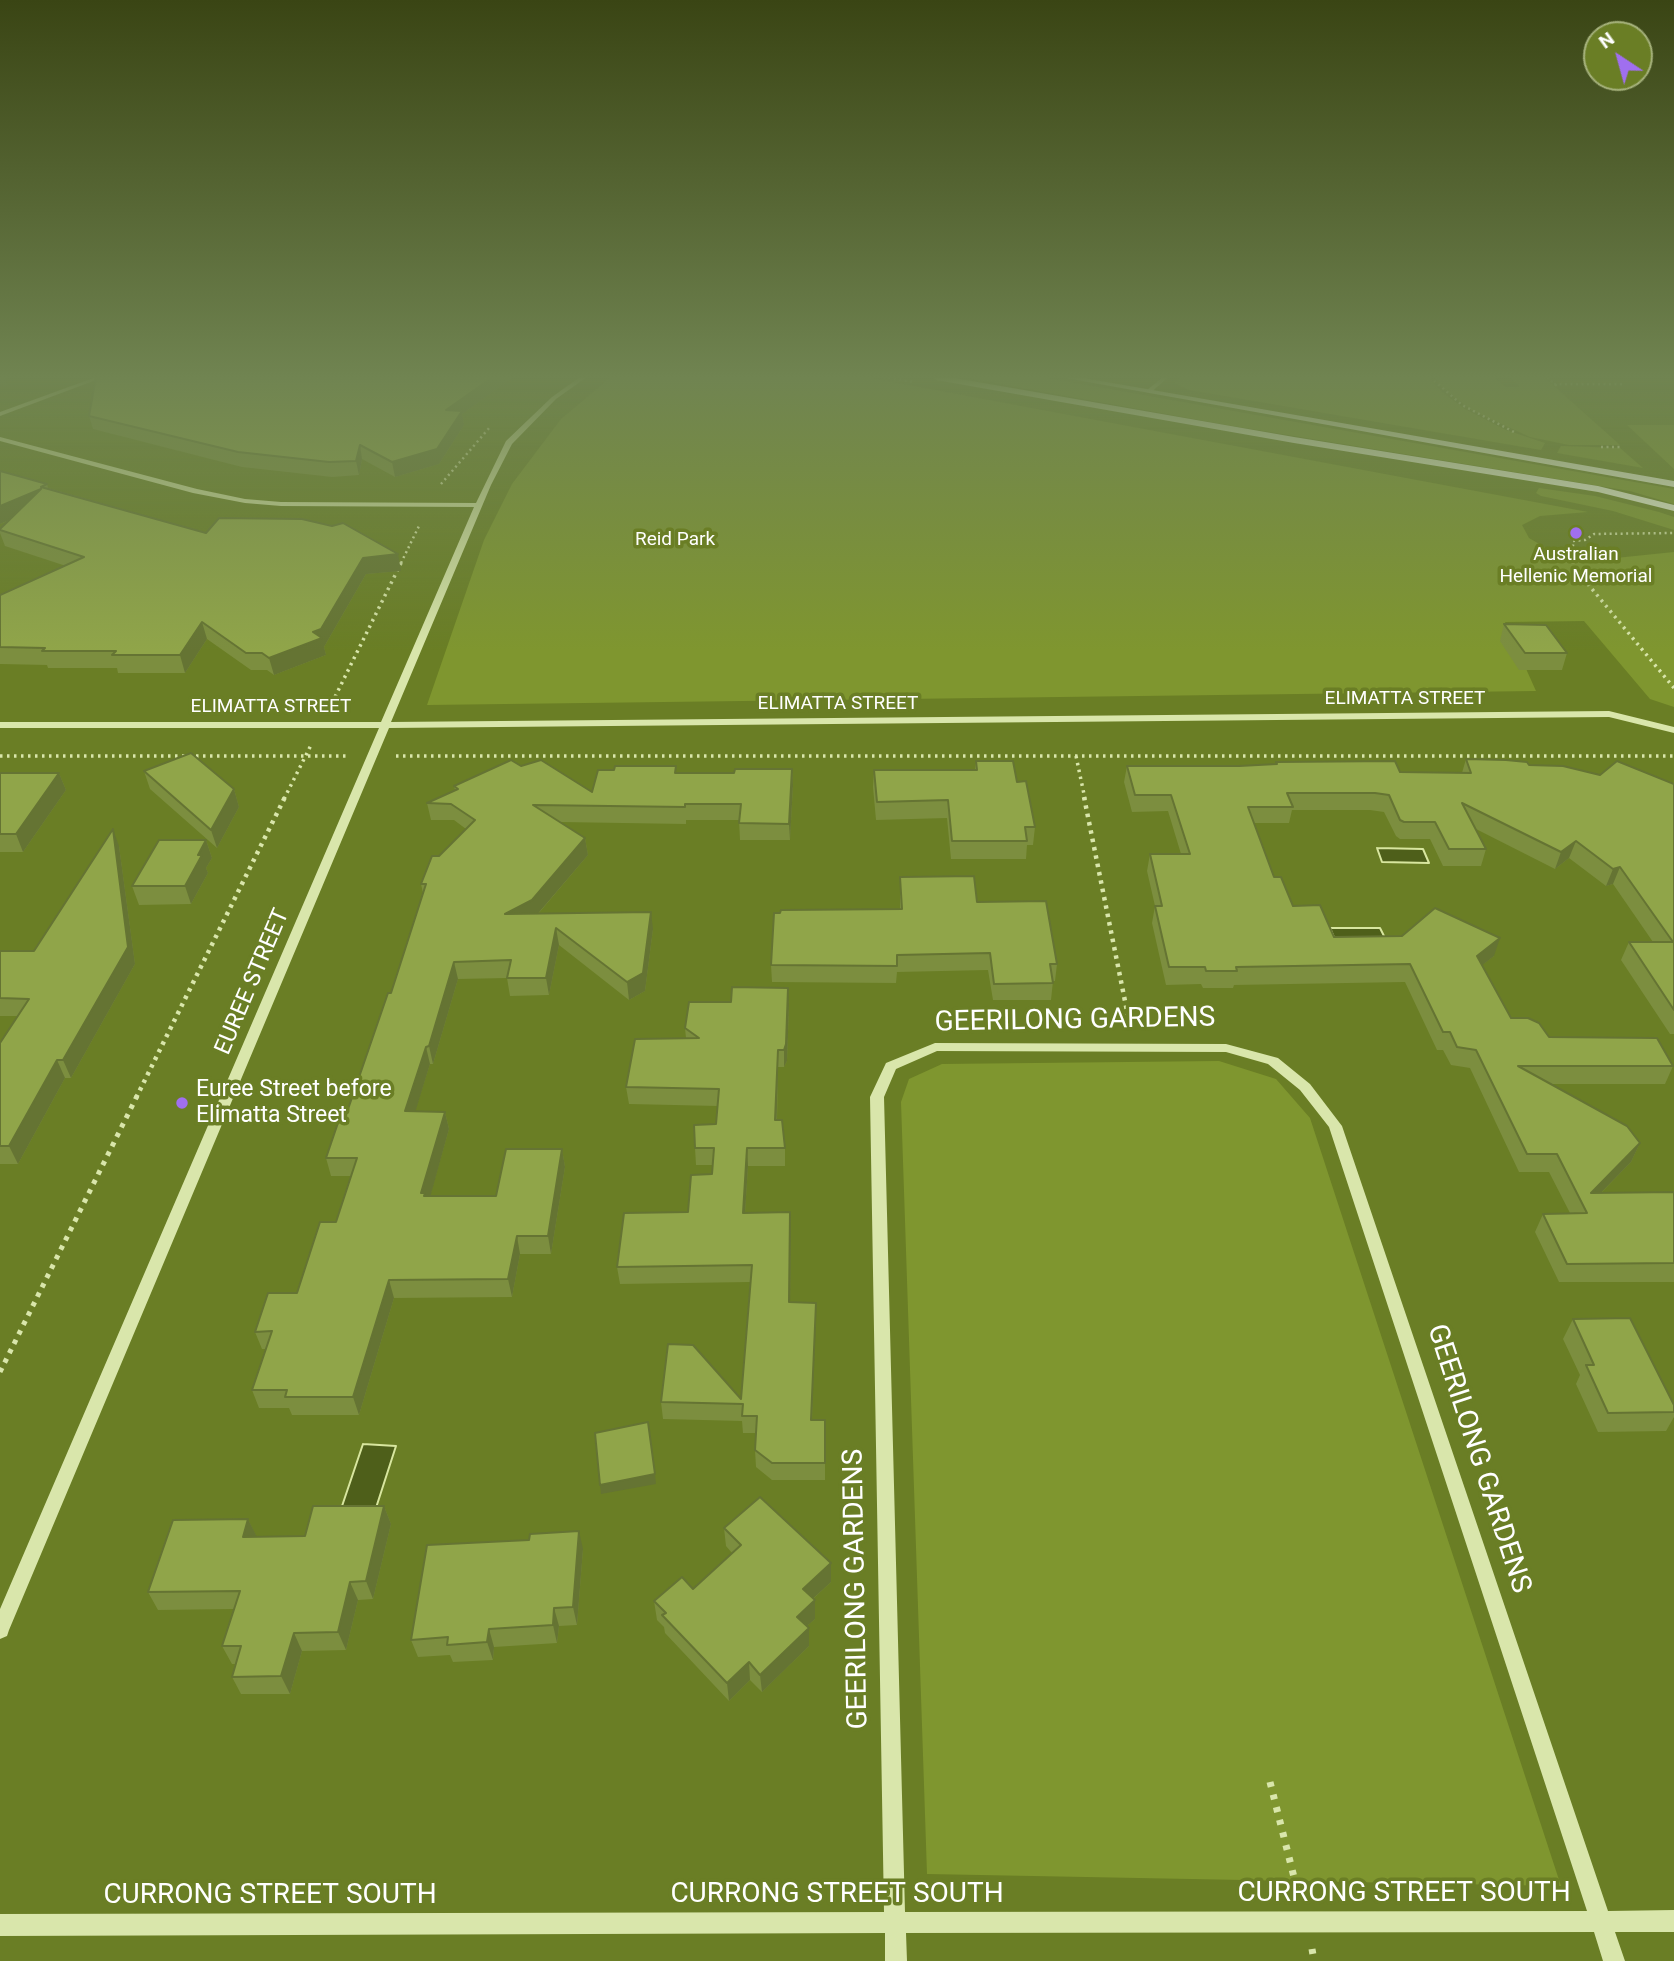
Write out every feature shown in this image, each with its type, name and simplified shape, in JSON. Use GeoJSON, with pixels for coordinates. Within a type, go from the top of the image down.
{"type":"FeatureCollection","features":[{"type":"Feature","properties":{"kind":"main road"},"geometry":{"type":"LineString","coordinates":[[1471,469],[1598,489],[1674,508]]}},
{"type":"Feature","properties":{"kind":"main road"},"geometry":{"type":"LineString","coordinates":[[1587,469],[1674,484]]}},
{"type":"Feature","properties":{"kind":"street"},"geometry":{"type":"LineString","coordinates":[[115,469],[234,499],[281,504],[479,505]]}},
{"type":"Feature","properties":{"kind":"street","name":"EUREE STREET"},"geometry":{"type":"LineString","coordinates":[[0,1630],[497,469]]}},
{"type":"Feature","properties":{"kind":"street","name":"ELIMATTA STREET"},"geometry":{"type":"LineString","coordinates":[[0,724],[386,725],[1609,714],[1674,730]]}},
{"type":"Feature","properties":{"kind":"street","name":"GEERILONG GARDENS"},"geometry":{"type":"LineString","coordinates":[[896,1961],[877,1097],[891,1066],[935,1046],[1226,1048],[1273,1061],[1304,1087],[1335,1126],[1614,1961]]}},
{"type":"Feature","properties":{"kind":"street","name":"CURRONG STREET SOUTH"},"geometry":{"type":"LineString","coordinates":[[0,1925],[1674,1921]]}},
{"type":"Feature","properties":{"kind":"path"},"geometry":{"type":"LineString","coordinates":[[0,1372],[430,505]]}},
{"type":"Feature","properties":{"kind":"path"},"geometry":{"type":"LineString","coordinates":[[1674,533],[1594,534],[1585,540],[1573,541],[1573,566],[1674,688]]}},
{"type":"Feature","properties":{"kind":"path"},"geometry":{"type":"LineString","coordinates":[[0,756],[1674,756]]}},
{"type":"Feature","properties":{"kind":"path"},"geometry":{"type":"LineString","coordinates":[[1076,756],[1131,1030]]}},
{"type":"Feature","properties":{"kind":"path"},"geometry":{"type":"LineString","coordinates":[[1270,1782],[1314,1961]]}},
{"type":"Feature","properties":{"kind":"green space","name":"Reid Park"},"geometry":{"type":"Polygon","coordinates":[[[524,469],[1355,469],[1588,512],[1540,516],[1522,525],[1529,538],[1548,549],[1580,558],[1606,559],[1674,552],[1674,707],[1650,699],[1584,621],[1505,622],[1536,691],[427,705],[484,540],[512,484],[524,469]]]}},
{"type":"Feature","properties":{"kind":"green space"},"geometry":{"type":"Polygon","coordinates":[[[1493,469],[1558,469],[1674,489],[1674,504],[1630,491],[1493,469]]]}},
{"type":"Feature","properties":{"kind":"green space"},"geometry":{"type":"Polygon","coordinates":[[[1539,488],[1595,496],[1659,512],[1674,517],[1674,530],[1613,511],[1541,496],[1536,493],[1539,488]]]}},
{"type":"Feature","properties":{"kind":"green space"},"geometry":{"type":"Polygon","coordinates":[[[1219,1061],[1276,1079],[1310,1118],[1561,1886],[927,1874],[901,1102],[909,1079],[942,1064],[1219,1061]]]}},
{"type":"Feature","properties":{"kind":"shaded area"},"geometry":{"type":"Polygon","coordinates":[[[1377,848],[1423,849],[1429,863],[1382,862],[1377,848]]]}},
{"type":"Feature","properties":{"kind":"shaded area"},"geometry":{"type":"Polygon","coordinates":[[[1330,928],[1380,928],[1386,940],[1335,940],[1330,928]]]}},
{"type":"Feature","properties":{"kind":"shaded area"},"geometry":{"type":"Polygon","coordinates":[[[363,1444],[396,1446],[374,1514],[340,1512],[363,1444]]]}},
{"type":"Feature","properties":{"kind":"building"},"geometry":{"type":"Polygon","coordinates":[[[0,471],[47,484],[41,487],[206,533],[219,518],[302,519],[332,526],[343,523],[398,554],[363,558],[321,629],[313,632],[322,638],[269,658],[262,653],[246,653],[202,622],[180,655],[112,655],[116,651],[42,651],[45,648],[0,647],[0,595],[84,557],[0,530],[41,489],[0,506],[0,471]]]}},
{"type":"Feature","properties":{"kind":"building"},"geometry":{"type":"Polygon","coordinates":[[[1504,624],[1546,625],[1567,653],[1525,653],[1504,624]]]}},
{"type":"Feature","properties":{"kind":"building"},"geometry":{"type":"Polygon","coordinates":[[[191,753],[234,789],[211,830],[144,771],[191,753]]]}},
{"type":"Feature","properties":{"kind":"building"},"geometry":{"type":"Polygon","coordinates":[[[1466,759],[1563,766],[1600,775],[1617,761],[1674,784],[1674,1010],[1629,942],[1673,942],[1620,867],[1613,869],[1576,841],[1561,852],[1462,803],[1486,849],[1449,849],[1435,822],[1404,822],[1400,820],[1389,795],[1375,793],[1287,793],[1293,807],[1248,807],[1274,877],[1281,877],[1293,906],[1320,905],[1334,937],[1402,936],[1435,908],[1500,938],[1477,956],[1511,1018],[1528,1018],[1539,1023],[1549,1037],[1657,1038],[1673,1066],[1518,1066],[1627,1126],[1640,1143],[1591,1193],[1674,1192],[1674,1263],[1567,1264],[1543,1214],[1587,1213],[1557,1154],[1527,1154],[1476,1050],[1457,1047],[1450,1032],[1443,1032],[1410,964],[1236,967],[1237,971],[1206,971],[1205,967],[1169,967],[1155,906],[1162,906],[1150,854],[1190,854],[1171,795],[1135,795],[1127,766],[1395,761],[1400,772],[1471,773],[1466,759]]]}},
{"type":"Feature","properties":{"kind":"building"},"geometry":{"type":"Polygon","coordinates":[[[511,760],[521,766],[541,760],[592,792],[598,770],[614,770],[615,766],[676,766],[675,773],[792,769],[789,824],[739,823],[741,804],[685,804],[685,807],[533,805],[585,838],[532,900],[505,914],[651,912],[643,973],[627,982],[556,928],[546,978],[507,978],[511,960],[454,962],[429,1046],[426,1047],[405,1111],[445,1112],[421,1193],[425,1193],[424,1196],[496,1196],[506,1149],[562,1149],[548,1236],[517,1236],[508,1279],[389,1280],[353,1397],[285,1397],[287,1390],[252,1390],[272,1331],[255,1332],[268,1293],[297,1293],[320,1222],[336,1222],[357,1158],[326,1158],[341,1114],[346,1115],[388,993],[391,993],[426,884],[421,884],[432,856],[439,856],[475,820],[451,804],[427,803],[458,789],[454,786],[511,760]]]}},
{"type":"Feature","properties":{"kind":"building"},"geometry":{"type":"Polygon","coordinates":[[[976,761],[1013,761],[1017,782],[1026,781],[1035,827],[1025,827],[1027,841],[952,841],[948,800],[877,802],[874,770],[977,770],[976,761]]]}},
{"type":"Feature","properties":{"kind":"building"},"geometry":{"type":"Polygon","coordinates":[[[0,773],[59,773],[16,834],[0,834],[0,773]]]}},
{"type":"Feature","properties":{"kind":"building"},"geometry":{"type":"Polygon","coordinates":[[[113,829],[128,947],[63,1060],[57,1060],[9,1146],[0,1146],[0,1043],[29,999],[0,998],[0,951],[34,951],[113,829]]]}},
{"type":"Feature","properties":{"kind":"building"},"geometry":{"type":"Polygon","coordinates":[[[159,840],[206,840],[198,855],[202,855],[185,886],[132,886],[159,840]]]}},
{"type":"Feature","properties":{"kind":"building"},"geometry":{"type":"Polygon","coordinates":[[[974,876],[977,902],[1046,901],[1057,964],[1050,964],[1053,983],[994,984],[990,953],[897,955],[897,966],[771,965],[774,913],[780,913],[781,910],[902,909],[900,877],[974,876]]]}},
{"type":"Feature","properties":{"kind":"building"},"geometry":{"type":"Polygon","coordinates":[[[732,987],[788,988],[786,1044],[784,1050],[778,1050],[775,1120],[782,1120],[785,1148],[747,1148],[743,1213],[790,1212],[789,1302],[816,1303],[811,1420],[825,1420],[825,1463],[772,1463],[755,1450],[757,1416],[742,1416],[743,1404],[661,1402],[668,1344],[693,1345],[741,1399],[752,1265],[617,1267],[624,1213],[688,1212],[691,1175],[712,1174],[714,1148],[695,1148],[694,1125],[716,1124],[719,1089],[626,1087],[635,1039],[699,1038],[685,1028],[689,1002],[731,1002],[732,987]]]}},
{"type":"Feature","properties":{"kind":"building"},"geometry":{"type":"Polygon","coordinates":[[[1630,1318],[1674,1405],[1674,1412],[1608,1413],[1586,1365],[1594,1365],[1573,1319],[1630,1318]]]}},
{"type":"Feature","properties":{"kind":"building"},"geometry":{"type":"Polygon","coordinates":[[[648,1422],[655,1474],[600,1485],[595,1433],[648,1422]]]}},
{"type":"Feature","properties":{"kind":"building"},"geometry":{"type":"Polygon","coordinates":[[[760,1497],[831,1563],[803,1589],[815,1600],[797,1617],[809,1628],[760,1675],[749,1662],[727,1683],[662,1615],[666,1613],[654,1601],[682,1577],[693,1589],[741,1545],[724,1528],[760,1497]]]}},
{"type":"Feature","properties":{"kind":"building"},"geometry":{"type":"Polygon","coordinates":[[[313,1506],[384,1506],[366,1581],[350,1582],[338,1632],[294,1633],[281,1676],[232,1677],[241,1646],[222,1646],[240,1591],[148,1592],[173,1520],[248,1519],[243,1537],[305,1536],[313,1506]]]}},
{"type":"Feature","properties":{"kind":"building"},"geometry":{"type":"Polygon","coordinates":[[[579,1531],[573,1607],[554,1608],[553,1625],[489,1629],[487,1642],[447,1645],[448,1637],[411,1640],[427,1545],[529,1540],[530,1534],[579,1531]]]}},
{"type":"Feature","properties":{"kind":"place","name":"Australian Hellenic Memorial"},"geometry":{"type":"Point","coordinates":[1576,533]}},
{"type":"Feature","properties":{"kind":"place","name":"Euree Street before Elimatta Street"},"geometry":{"type":"Point","coordinates":[182,1103]}}]}
